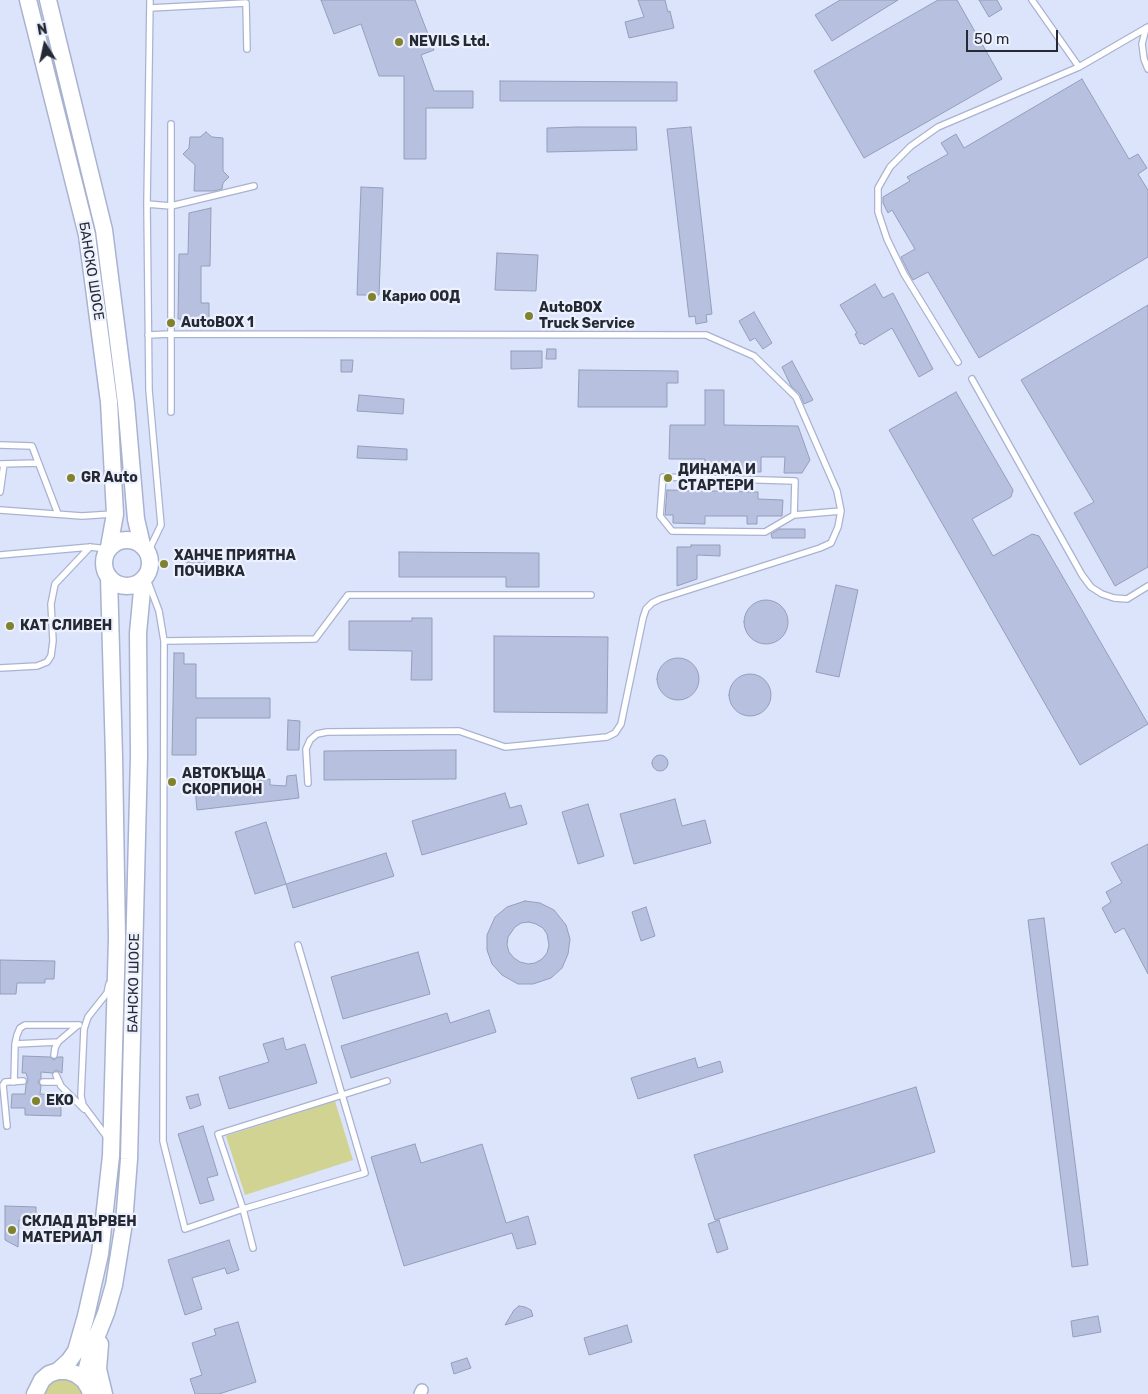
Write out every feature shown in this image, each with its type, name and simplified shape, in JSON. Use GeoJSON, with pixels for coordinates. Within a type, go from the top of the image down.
{"type":"FeatureCollection","features":[{"type":"Feature","properties":{"kind":"main road","name":"БАНСКО ШОСЕ"},"geometry":{"type":"LineString","coordinates":[[28,0],[88,235],[109,402],[115,514],[109,548]]}},
{"type":"Feature","properties":{"kind":"main road","name":"БАНСКО ШОСЕ"},"geometry":{"type":"LineString","coordinates":[[48,0],[104,230],[126,402],[136,519],[145,549]]}},
{"type":"Feature","properties":{"kind":"main road"},"geometry":{"type":"LineString","coordinates":[[125,540],[134,541],[145,549],[150,566],[145,578],[135,585],[125,586],[116,584],[109,578],[104,564],[104,556],[109,548],[117,542],[125,540]]}},
{"type":"Feature","properties":{"kind":"main road","name":"БАНСКО ШОСЕ"},"geometry":{"type":"LineString","coordinates":[[35,1394],[42,1380],[49,1374],[58,1371],[76,1351],[100,1254],[112,1156],[117,938],[109,578]]}},
{"type":"Feature","properties":{"kind":"main road","name":"БАНСКО ШОСЕ"},"geometry":{"type":"LineString","coordinates":[[87,1387],[92,1348],[106,1314],[114,1285],[124,1223],[129,1159],[139,756],[138,633],[145,578]]}},
{"type":"Feature","properties":{"kind":"main road"},"geometry":{"type":"LineString","coordinates":[[104,1394],[98,1369],[106,1314]]}},
{"type":"Feature","properties":{"kind":"main road"},"geometry":{"type":"LineString","coordinates":[[58,1371],[76,1374],[87,1387]]}},
{"type":"Feature","properties":{"kind":"lane"},"geometry":{"type":"LineString","coordinates":[[145,549],[161,525],[150,390],[148,335],[147,204],[150,0]]}},
{"type":"Feature","properties":{"kind":"lane"},"geometry":{"type":"LineString","coordinates":[[1032,0],[1079,67]]}},
{"type":"Feature","properties":{"kind":"lane"},"geometry":{"type":"LineString","coordinates":[[150,8],[246,3],[247,49]]}},
{"type":"Feature","properties":{"kind":"lane"},"geometry":{"type":"LineString","coordinates":[[958,362],[904,274],[887,239],[878,212],[878,188],[890,167],[911,146],[938,127],[1079,67],[1147,28]]}},
{"type":"Feature","properties":{"kind":"lane"},"geometry":{"type":"LineString","coordinates":[[1147,28],[1142,44],[1144,59],[1148,69]]}},
{"type":"Feature","properties":{"kind":"lane"},"geometry":{"type":"LineString","coordinates":[[171,124],[171,412]]}},
{"type":"Feature","properties":{"kind":"lane"},"geometry":{"type":"LineString","coordinates":[[147,204],[171,206],[254,186]]}},
{"type":"Feature","properties":{"kind":"lane"},"geometry":{"type":"LineString","coordinates":[[148,335],[706,335],[754,356],[796,396],[837,491],[841,511],[838,527],[831,543],[660,598],[646,609],[621,724],[616,733],[606,737],[505,747],[459,731],[327,732],[317,734],[310,740],[306,749],[308,783]]}},
{"type":"Feature","properties":{"kind":"lane"},"geometry":{"type":"LineString","coordinates":[[972,379],[1082,575],[1091,587],[1102,594],[1114,598],[1127,599],[1148,586]]}},
{"type":"Feature","properties":{"kind":"lane"},"geometry":{"type":"LineString","coordinates":[[0,445],[32,446],[58,514]]}},
{"type":"Feature","properties":{"kind":"lane"},"geometry":{"type":"LineString","coordinates":[[0,492],[2,464],[38,463]]}},
{"type":"Feature","properties":{"kind":"lane"},"geometry":{"type":"LineString","coordinates":[[794,515],[795,481],[663,477],[660,516],[672,531],[765,532],[794,515],[841,511]]}},
{"type":"Feature","properties":{"kind":"lane"},"geometry":{"type":"LineString","coordinates":[[0,510],[82,516],[115,514]]}},
{"type":"Feature","properties":{"kind":"lane"},"geometry":{"type":"LineString","coordinates":[[0,555],[90,547],[109,548]]}},
{"type":"Feature","properties":{"kind":"lane"},"geometry":{"type":"LineString","coordinates":[[0,668],[37,666],[47,662],[51,656],[53,641],[51,604],[55,584],[90,547]]}},
{"type":"Feature","properties":{"kind":"lane"},"geometry":{"type":"LineString","coordinates":[[145,578],[159,611],[164,641],[163,1141],[185,1229],[243,1209],[365,1173],[298,945]]}},
{"type":"Feature","properties":{"kind":"lane"},"geometry":{"type":"LineString","coordinates":[[164,641],[315,639],[348,595],[591,595]]}},
{"type":"Feature","properties":{"kind":"lane"},"geometry":{"type":"LineString","coordinates":[[54,1055],[58,1042],[88,1018],[107,993],[117,938]]}},
{"type":"Feature","properties":{"kind":"lane"},"geometry":{"type":"LineString","coordinates":[[88,1018],[84,1029],[81,1096],[83,1105],[106,1134],[112,1156]]}},
{"type":"Feature","properties":{"kind":"lane"},"geometry":{"type":"LineString","coordinates":[[14,1082],[15,1044],[20,1028],[24,1026],[79,1025]]}},
{"type":"Feature","properties":{"kind":"lane"},"geometry":{"type":"LineString","coordinates":[[15,1044],[58,1042]]}},
{"type":"Feature","properties":{"kind":"lane"},"geometry":{"type":"LineString","coordinates":[[56,1075],[58,1082],[92,1116]]}},
{"type":"Feature","properties":{"kind":"lane"},"geometry":{"type":"LineString","coordinates":[[6,1126],[5,1082],[23,1081]]}},
{"type":"Feature","properties":{"kind":"lane"},"geometry":{"type":"LineString","coordinates":[[254,1248],[218,1134],[387,1081]]}},
{"type":"Feature","properties":{"kind":"lane"},"geometry":{"type":"LineString","coordinates":[[43,1082],[58,1082]]}},
{"type":"Feature","properties":{"kind":"green space"},"geometry":{"type":"Polygon","coordinates":[[[335,1101],[353,1160],[245,1195],[226,1136],[335,1101]]]}},
{"type":"Feature","properties":{"kind":"green space"},"geometry":{"type":"Polygon","coordinates":[[[57,1379],[70,1380],[76,1384],[83,1394],[42,1394],[45,1387],[57,1379]]]}},
{"type":"Feature","properties":{"kind":"building","name":"NEVILS Ltd."},"geometry":{"type":"Polygon","coordinates":[[[321,0],[415,0],[434,50],[421,55],[434,91],[473,91],[473,108],[426,108],[426,159],[404,159],[404,76],[379,76],[361,24],[334,34],[321,0]]]}},
{"type":"Feature","properties":{"kind":"building"},"geometry":{"type":"Polygon","coordinates":[[[638,0],[665,0],[674,28],[629,38],[625,22],[644,17],[638,0]]]}},
{"type":"Feature","properties":{"kind":"building"},"geometry":{"type":"Polygon","coordinates":[[[840,0],[898,0],[832,41],[815,15],[840,0]]]}},
{"type":"Feature","properties":{"kind":"building"},"geometry":{"type":"Polygon","coordinates":[[[938,0],[957,0],[1002,79],[864,158],[814,71],[938,0]]]}},
{"type":"Feature","properties":{"kind":"building"},"geometry":{"type":"Polygon","coordinates":[[[979,0],[997,0],[1002,9],[989,17],[979,0]]]}},
{"type":"Feature","properties":{"kind":"building"},"geometry":{"type":"Polygon","coordinates":[[[1082,79],[1129,159],[1138,154],[1147,168],[1138,174],[1148,190],[1148,257],[979,358],[928,272],[913,280],[901,257],[915,249],[892,210],[888,213],[883,203],[883,197],[910,181],[907,177],[948,154],[941,143],[956,134],[964,148],[1082,79]]]}},
{"type":"Feature","properties":{"kind":"building"},"geometry":{"type":"Polygon","coordinates":[[[500,81],[677,82],[677,101],[500,101],[500,81]]]}},
{"type":"Feature","properties":{"kind":"building"},"geometry":{"type":"Polygon","coordinates":[[[636,127],[637,150],[547,152],[547,128],[636,127]]]}},
{"type":"Feature","properties":{"kind":"building"},"geometry":{"type":"Polygon","coordinates":[[[691,127],[712,314],[706,315],[707,322],[696,324],[695,316],[689,317],[667,129],[691,127]]]}},
{"type":"Feature","properties":{"kind":"building"},"geometry":{"type":"Polygon","coordinates":[[[206,132],[212,137],[223,138],[223,171],[229,177],[223,183],[222,189],[194,191],[195,165],[183,154],[189,148],[190,137],[200,137],[206,132]]]}},
{"type":"Feature","properties":{"kind":"building"},"geometry":{"type":"Polygon","coordinates":[[[361,187],[383,188],[379,295],[357,295],[361,187]]]}},
{"type":"Feature","properties":{"kind":"building"},"geometry":{"type":"Polygon","coordinates":[[[211,208],[210,266],[201,266],[201,303],[209,303],[209,323],[181,323],[181,319],[178,319],[179,254],[188,254],[189,213],[211,208]]]}},
{"type":"Feature","properties":{"kind":"building"},"geometry":{"type":"Polygon","coordinates":[[[497,253],[538,255],[536,291],[495,290],[497,253]]]}},
{"type":"Feature","properties":{"kind":"building"},"geometry":{"type":"Polygon","coordinates":[[[875,284],[883,298],[893,293],[933,369],[919,377],[892,328],[864,345],[860,344],[855,334],[857,333],[840,305],[875,284]]]}},
{"type":"Feature","properties":{"kind":"building"},"geometry":{"type":"Polygon","coordinates":[[[1148,305],[1148,567],[1115,586],[1074,513],[1094,502],[1021,380],[1148,305]]]}},
{"type":"Feature","properties":{"kind":"building"},"geometry":{"type":"Polygon","coordinates":[[[754,312],[772,343],[763,349],[755,338],[750,341],[739,321],[754,312]]]}},
{"type":"Feature","properties":{"kind":"building"},"geometry":{"type":"Polygon","coordinates":[[[547,349],[556,349],[556,359],[546,359],[547,349]]]}},
{"type":"Feature","properties":{"kind":"building"},"geometry":{"type":"Polygon","coordinates":[[[511,351],[542,351],[542,368],[511,369],[511,351]]]}},
{"type":"Feature","properties":{"kind":"building"},"geometry":{"type":"Polygon","coordinates":[[[341,360],[353,360],[352,372],[341,372],[341,360]]]}},
{"type":"Feature","properties":{"kind":"building"},"geometry":{"type":"Polygon","coordinates":[[[792,361],[813,400],[804,404],[800,394],[791,386],[782,367],[792,361]]]}},
{"type":"Feature","properties":{"kind":"building"},"geometry":{"type":"Polygon","coordinates":[[[579,370],[678,371],[678,383],[667,383],[667,407],[578,407],[579,370]]]}},
{"type":"Feature","properties":{"kind":"building"},"geometry":{"type":"Polygon","coordinates":[[[705,390],[724,390],[724,425],[798,426],[810,460],[802,473],[784,473],[785,457],[761,457],[761,472],[704,471],[705,459],[669,459],[670,425],[705,425],[705,390]]]}},
{"type":"Feature","properties":{"kind":"building"},"geometry":{"type":"Polygon","coordinates":[[[956,392],[1013,490],[1011,497],[972,519],[993,556],[1032,534],[1039,536],[1148,724],[1080,765],[889,430],[956,392]]]}},
{"type":"Feature","properties":{"kind":"building"},"geometry":{"type":"Polygon","coordinates":[[[359,395],[404,399],[403,414],[357,411],[359,395]]]}},
{"type":"Feature","properties":{"kind":"building"},"geometry":{"type":"Polygon","coordinates":[[[358,446],[407,449],[407,460],[357,458],[358,446]]]}},
{"type":"Feature","properties":{"kind":"building"},"geometry":{"type":"Polygon","coordinates":[[[667,490],[758,492],[758,499],[783,500],[782,516],[757,516],[757,524],[747,524],[747,516],[705,516],[705,524],[673,523],[673,515],[665,515],[667,490]]]}},
{"type":"Feature","properties":{"kind":"building"},"geometry":{"type":"Polygon","coordinates":[[[779,529],[805,529],[805,538],[772,538],[771,534],[779,529]]]}},
{"type":"Feature","properties":{"kind":"building"},"geometry":{"type":"Polygon","coordinates":[[[691,545],[720,545],[720,556],[697,555],[697,579],[677,586],[677,547],[691,547],[691,545]]]}},
{"type":"Feature","properties":{"kind":"building"},"geometry":{"type":"Polygon","coordinates":[[[399,552],[539,553],[539,587],[506,587],[506,577],[399,577],[399,552]]]}},
{"type":"Feature","properties":{"kind":"building"},"geometry":{"type":"Polygon","coordinates":[[[187,562],[205,562],[205,575],[187,574],[187,562]]]}},
{"type":"Feature","properties":{"kind":"building"},"geometry":{"type":"Polygon","coordinates":[[[836,585],[858,590],[839,677],[816,672],[836,585]]]}},
{"type":"Feature","properties":{"kind":"building"},"geometry":{"type":"Polygon","coordinates":[[[766,600],[778,604],[784,610],[788,622],[784,634],[778,640],[766,644],[754,640],[748,634],[744,622],[748,610],[754,604],[766,600]]]}},
{"type":"Feature","properties":{"kind":"building"},"geometry":{"type":"Polygon","coordinates":[[[412,618],[432,618],[432,680],[411,680],[412,651],[349,650],[349,621],[412,621],[412,618]]]}},
{"type":"Feature","properties":{"kind":"building"},"geometry":{"type":"Polygon","coordinates":[[[494,636],[608,637],[607,713],[494,712],[494,636]]]}},
{"type":"Feature","properties":{"kind":"building"},"geometry":{"type":"Polygon","coordinates":[[[174,653],[184,653],[184,664],[196,664],[196,698],[270,698],[270,718],[196,718],[196,755],[172,755],[174,653]]]}},
{"type":"Feature","properties":{"kind":"building"},"geometry":{"type":"Polygon","coordinates":[[[678,658],[693,664],[699,679],[693,694],[678,700],[663,694],[657,679],[663,664],[678,658]]]}},
{"type":"Feature","properties":{"kind":"building"},"geometry":{"type":"Polygon","coordinates":[[[754,674],[762,677],[768,683],[771,695],[768,707],[762,713],[746,716],[738,713],[732,707],[729,691],[732,683],[738,677],[754,674]]]}},
{"type":"Feature","properties":{"kind":"building"},"geometry":{"type":"Polygon","coordinates":[[[288,720],[300,721],[299,750],[287,750],[288,720]]]}},
{"type":"Feature","properties":{"kind":"building"},"geometry":{"type":"Polygon","coordinates":[[[456,750],[456,779],[324,780],[324,751],[456,750]]]}},
{"type":"Feature","properties":{"kind":"building"},"geometry":{"type":"Polygon","coordinates":[[[657,755],[663,755],[668,760],[666,769],[657,771],[652,766],[652,760],[657,755]]]}},
{"type":"Feature","properties":{"kind":"building"},"geometry":{"type":"Polygon","coordinates":[[[296,775],[299,798],[197,810],[195,788],[270,779],[270,785],[286,786],[287,776],[296,775]]]}},
{"type":"Feature","properties":{"kind":"building"},"geometry":{"type":"Polygon","coordinates":[[[505,793],[510,808],[521,805],[527,824],[422,855],[412,821],[505,793]]]}},
{"type":"Feature","properties":{"kind":"building"},"geometry":{"type":"Polygon","coordinates":[[[675,799],[682,826],[705,820],[711,843],[634,864],[620,814],[675,799]]]}},
{"type":"Feature","properties":{"kind":"building"},"geometry":{"type":"Polygon","coordinates":[[[588,804],[604,856],[578,864],[562,812],[588,804]]]}},
{"type":"Feature","properties":{"kind":"building"},"geometry":{"type":"Polygon","coordinates":[[[266,822],[286,884],[255,894],[235,832],[266,822]]]}},
{"type":"Feature","properties":{"kind":"building"},"geometry":{"type":"Polygon","coordinates":[[[1148,844],[1148,974],[1124,928],[1115,933],[1102,908],[1111,902],[1106,892],[1122,883],[1111,863],[1148,844]]]}},
{"type":"Feature","properties":{"kind":"building"},"geometry":{"type":"Polygon","coordinates":[[[386,853],[394,876],[293,908],[286,884],[386,853]]]}},
{"type":"Feature","properties":{"kind":"building"},"geometry":{"type":"Polygon","coordinates":[[[525,901],[540,903],[554,910],[566,925],[570,939],[568,954],[562,968],[551,978],[533,984],[518,984],[502,975],[492,964],[487,950],[487,935],[495,917],[507,907],[525,901]],[[529,922],[521,923],[515,927],[508,937],[507,945],[509,952],[520,962],[535,963],[547,953],[549,945],[547,934],[543,928],[529,922]]]}},
{"type":"Feature","properties":{"kind":"building"},"geometry":{"type":"Polygon","coordinates":[[[646,907],[655,936],[641,941],[632,912],[646,907]]]}},
{"type":"Feature","properties":{"kind":"building"},"geometry":{"type":"Polygon","coordinates":[[[1044,918],[1088,1265],[1072,1267],[1028,920],[1044,918]]]}},
{"type":"Feature","properties":{"kind":"building"},"geometry":{"type":"Polygon","coordinates":[[[418,952],[430,994],[343,1019],[331,977],[418,952]]]}},
{"type":"Feature","properties":{"kind":"building"},"geometry":{"type":"Polygon","coordinates":[[[0,960],[55,961],[54,979],[45,979],[45,983],[17,983],[16,994],[0,994],[0,960]]]}},
{"type":"Feature","properties":{"kind":"building"},"geometry":{"type":"Polygon","coordinates":[[[489,1010],[496,1032],[351,1078],[341,1046],[447,1013],[450,1023],[489,1010]]]}},
{"type":"Feature","properties":{"kind":"building"},"geometry":{"type":"Polygon","coordinates":[[[283,1038],[286,1050],[305,1044],[317,1083],[229,1109],[219,1077],[269,1062],[263,1044],[283,1038]]]}},
{"type":"Feature","properties":{"kind":"building"},"geometry":{"type":"Polygon","coordinates":[[[23,1056],[50,1057],[54,1060],[58,1057],[63,1057],[62,1073],[56,1070],[52,1073],[41,1072],[41,1078],[38,1082],[41,1086],[40,1094],[61,1095],[61,1116],[25,1115],[25,1108],[11,1108],[12,1094],[25,1094],[28,1080],[26,1073],[22,1073],[23,1056]]]}},
{"type":"Feature","properties":{"kind":"building"},"geometry":{"type":"Polygon","coordinates":[[[695,1058],[698,1068],[720,1061],[723,1072],[638,1099],[631,1078],[695,1058]]]}},
{"type":"Feature","properties":{"kind":"building"},"geometry":{"type":"Polygon","coordinates":[[[916,1087],[935,1152],[715,1220],[694,1155],[916,1087]]]}},
{"type":"Feature","properties":{"kind":"building"},"geometry":{"type":"Polygon","coordinates":[[[198,1094],[201,1105],[190,1109],[186,1097],[198,1094]]]}},
{"type":"Feature","properties":{"kind":"building"},"geometry":{"type":"Polygon","coordinates":[[[203,1126],[218,1175],[207,1178],[214,1200],[200,1204],[178,1134],[203,1126]]]}},
{"type":"Feature","properties":{"kind":"building"},"geometry":{"type":"Polygon","coordinates":[[[415,1144],[421,1163],[482,1144],[506,1223],[528,1216],[536,1244],[517,1249],[512,1233],[404,1266],[371,1157],[415,1144]]]}},
{"type":"Feature","properties":{"kind":"building","name":"СКЛАД ДЪРВЕН МАТЕРИАЛ"},"geometry":{"type":"Polygon","coordinates":[[[5,1206],[36,1207],[36,1220],[19,1220],[18,1247],[5,1240],[5,1206]]]}},
{"type":"Feature","properties":{"kind":"building"},"geometry":{"type":"Polygon","coordinates":[[[719,1220],[728,1249],[717,1253],[708,1224],[719,1220]]]}},
{"type":"Feature","properties":{"kind":"building"},"geometry":{"type":"Polygon","coordinates":[[[229,1240],[239,1270],[227,1274],[225,1268],[192,1278],[202,1309],[185,1315],[168,1260],[229,1240]]]}},
{"type":"Feature","properties":{"kind":"building"},"geometry":{"type":"Polygon","coordinates":[[[519,1306],[531,1310],[533,1316],[505,1325],[514,1310],[519,1306]]]}},
{"type":"Feature","properties":{"kind":"building"},"geometry":{"type":"Polygon","coordinates":[[[1098,1316],[1101,1332],[1073,1337],[1071,1321],[1098,1316]]]}},
{"type":"Feature","properties":{"kind":"building"},"geometry":{"type":"Polygon","coordinates":[[[238,1322],[256,1382],[219,1394],[195,1394],[190,1379],[202,1375],[192,1343],[216,1335],[214,1329],[238,1322]]]}},
{"type":"Feature","properties":{"kind":"building"},"geometry":{"type":"Polygon","coordinates":[[[627,1325],[632,1342],[589,1355],[584,1338],[627,1325]]]}},
{"type":"Feature","properties":{"kind":"building"},"geometry":{"type":"Polygon","coordinates":[[[467,1358],[471,1368],[454,1374],[451,1363],[467,1358]]]}},
{"type":"Feature","properties":{"kind":"place","name":"NEVILS Ltd."},"geometry":{"type":"Point","coordinates":[399,42]}},
{"type":"Feature","properties":{"kind":"place","name":"Карио ООД"},"geometry":{"type":"Point","coordinates":[372,297]}},
{"type":"Feature","properties":{"kind":"place","name":"AutoBOX Truck Service"},"geometry":{"type":"Point","coordinates":[529,316]}},
{"type":"Feature","properties":{"kind":"place","name":"AutoBOX 1"},"geometry":{"type":"Point","coordinates":[171,323]}},
{"type":"Feature","properties":{"kind":"place","name":"GR Auto"},"geometry":{"type":"Point","coordinates":[71,478]}},
{"type":"Feature","properties":{"kind":"place","name":"ДИНАМА И СТАРТЕРИ"},"geometry":{"type":"Point","coordinates":[668,478]}},
{"type":"Feature","properties":{"kind":"place","name":"ХАНЧЕ ПРИЯТНА ПОЧИВКА"},"geometry":{"type":"Point","coordinates":[164,564]}},
{"type":"Feature","properties":{"kind":"place","name":"КАТ СЛИВЕН"},"geometry":{"type":"Point","coordinates":[10,626]}},
{"type":"Feature","properties":{"kind":"place","name":"АВТОКЪЩА СКОРПИОН"},"geometry":{"type":"Point","coordinates":[172,782]}},
{"type":"Feature","properties":{"kind":"place","name":"EKO"},"geometry":{"type":"Point","coordinates":[36,1101]}},
{"type":"Feature","properties":{"kind":"place","name":"СКЛАД ДЪРВЕН МАТЕРИАЛ"},"geometry":{"type":"Point","coordinates":[12,1230]}}]}
